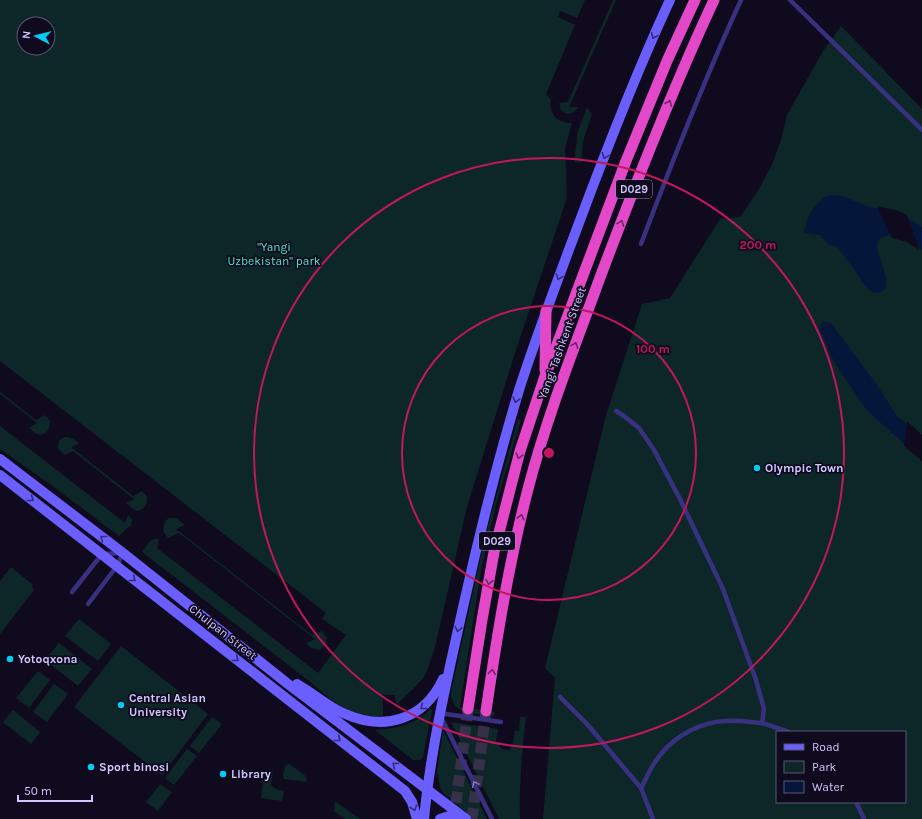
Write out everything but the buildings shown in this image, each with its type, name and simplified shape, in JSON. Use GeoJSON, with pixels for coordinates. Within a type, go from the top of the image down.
{"type":"FeatureCollection","features":[{"type":"Feature","properties":{"kind":"highway","name":"Yangi Tashkent Street"},"geometry":{"type":"LineString","coordinates":[[468,709],[482,620],[501,525],[520,451],[544,379],[626,161],[667,61],[695,0]]}},
{"type":"Feature","properties":{"kind":"highway","name":"Yangi Tashkent Street"},"geometry":{"type":"LineString","coordinates":[[486,711],[506,588],[520,521],[540,448],[561,382],[644,163],[686,62],[714,0]]}},
{"type":"Feature","properties":{"kind":"highway"},"geometry":{"type":"LineString","coordinates":[[544,379],[546,311]]}},
{"type":"Feature","properties":{"kind":"main road"},"geometry":{"type":"LineString","coordinates":[[424,819],[426,789],[439,712],[480,533],[506,437],[532,350],[612,137],[639,70],[670,0]]}},
{"type":"Feature","properties":{"kind":"main road","name":"Chulpan Street"},"geometry":{"type":"LineString","coordinates":[[0,459],[466,819]]}},
{"type":"Feature","properties":{"kind":"main road","name":"Chulpan Street"},"geometry":{"type":"LineString","coordinates":[[0,475],[405,791],[412,802],[417,819]]}},
{"type":"Feature","properties":{"kind":"main road"},"geometry":{"type":"LineString","coordinates":[[248,652],[310,691],[328,705],[343,713],[364,720],[382,722],[409,716],[428,703],[442,681],[454,649]]}},
{"type":"Feature","properties":{"kind":"main road"},"geometry":{"type":"LineString","coordinates":[[440,819],[453,816],[466,819]]}},
{"type":"Feature","properties":{"kind":"lane"},"geometry":{"type":"LineString","coordinates":[[641,244],[672,161],[741,0]]}},
{"type":"Feature","properties":{"kind":"lane"},"geometry":{"type":"LineString","coordinates":[[790,0],[922,130]]}},
{"type":"Feature","properties":{"kind":"lane"},"geometry":{"type":"LineString","coordinates":[[616,411],[639,428],[654,450],[680,499],[723,590],[756,680],[764,709],[762,724]]}},
{"type":"Feature","properties":{"kind":"lane"},"geometry":{"type":"LineString","coordinates":[[72,592],[102,554],[123,553],[117,566],[88,604]]}},
{"type":"Feature","properties":{"kind":"lane"},"geometry":{"type":"LineString","coordinates":[[560,697],[586,724],[641,788],[653,819]]}},
{"type":"Feature","properties":{"kind":"lane"},"geometry":{"type":"LineString","coordinates":[[439,712],[501,722]]}},
{"type":"Feature","properties":{"kind":"lane"},"geometry":{"type":"LineString","coordinates":[[439,712],[492,819]]}},
{"type":"Feature","properties":{"kind":"lane"},"geometry":{"type":"LineString","coordinates":[[641,788],[650,770],[662,753],[676,740],[691,730],[707,724],[724,721],[762,724],[786,731]]}},
{"type":"Feature","properties":{"kind":"lane"},"geometry":{"type":"LineString","coordinates":[[856,803],[864,819]]}},
{"type":"Feature","properties":{"kind":"green space","name":"\"Yangi Uzbekistan\" park"},"geometry":{"type":"Polygon","coordinates":[[[0,0],[585,0],[577,18],[560,11],[558,17],[575,25],[546,94],[551,100],[551,110],[555,117],[562,122],[572,123],[565,148],[567,198],[514,356],[467,507],[435,647],[424,677],[396,705],[395,695],[382,695],[383,718],[371,717],[351,711],[326,696],[309,681],[142,552],[153,539],[159,539],[157,548],[318,673],[346,635],[322,619],[326,613],[0,361],[0,0]]]}},
{"type":"Feature","properties":{"kind":"green space"},"geometry":{"type":"Polygon","coordinates":[[[613,0],[616,0],[569,107],[578,107],[573,113],[565,113],[561,110],[559,103],[568,102],[613,0]]]}},
{"type":"Feature","properties":{"kind":"green space","name":"Olympic Town"},"geometry":{"type":"Polygon","coordinates":[[[841,26],[922,109],[922,819],[543,819],[555,678],[545,668],[606,415],[642,304],[670,298],[720,219],[740,217],[757,192],[772,165],[781,140],[787,115],[823,51],[841,26]]]}},
{"type":"Feature","properties":{"kind":"green space"},"geometry":{"type":"Polygon","coordinates":[[[587,107],[592,114],[583,141],[581,163],[574,162],[578,131],[587,107]]]}},
{"type":"Feature","properties":{"kind":"green space"},"geometry":{"type":"Polygon","coordinates":[[[0,392],[36,420],[45,415],[50,421],[48,430],[40,435],[35,433],[29,428],[37,423],[0,394],[0,392]]]}},
{"type":"Feature","properties":{"kind":"green space"},"geometry":{"type":"Polygon","coordinates":[[[518,419],[521,420],[496,505],[481,570],[460,707],[495,712],[494,716],[466,712],[460,709],[452,700],[451,692],[485,537],[518,419]]]}},
{"type":"Feature","properties":{"kind":"green space"},"geometry":{"type":"Polygon","coordinates":[[[0,426],[125,523],[128,515],[132,519],[131,525],[119,536],[0,449],[0,426]]]}},
{"type":"Feature","properties":{"kind":"green space"},"geometry":{"type":"Polygon","coordinates":[[[65,437],[76,441],[79,444],[71,447],[133,496],[142,491],[147,497],[147,502],[144,508],[137,511],[133,509],[126,503],[134,499],[73,451],[65,455],[58,448],[59,440],[65,437]]]}},
{"type":"Feature","properties":{"kind":"green space"},"geometry":{"type":"Polygon","coordinates":[[[169,518],[176,518],[185,525],[176,529],[312,635],[322,631],[327,638],[326,645],[320,650],[311,648],[306,643],[315,639],[179,533],[168,538],[163,531],[165,521],[169,518]]]}},
{"type":"Feature","properties":{"kind":"green space"},"geometry":{"type":"Polygon","coordinates":[[[11,567],[33,585],[32,587],[34,590],[0,634],[0,581],[11,567]]]}},
{"type":"Feature","properties":{"kind":"green space"},"geometry":{"type":"Polygon","coordinates":[[[79,619],[111,644],[98,661],[65,636],[79,619]]]}},
{"type":"Feature","properties":{"kind":"green space"},"geometry":{"type":"Polygon","coordinates":[[[59,643],[92,669],[78,686],[45,660],[59,643]]]}},
{"type":"Feature","properties":{"kind":"green space"},"geometry":{"type":"Polygon","coordinates":[[[121,646],[208,714],[162,775],[74,707],[121,646]]]}},
{"type":"Feature","properties":{"kind":"green space"},"geometry":{"type":"Polygon","coordinates":[[[38,671],[50,680],[29,708],[16,698],[38,671]]]}},
{"type":"Feature","properties":{"kind":"green space"},"geometry":{"type":"Polygon","coordinates":[[[54,684],[68,694],[47,722],[33,712],[54,684]]]}},
{"type":"Feature","properties":{"kind":"green space"},"geometry":{"type":"Polygon","coordinates":[[[431,708],[432,711],[423,757],[420,760],[413,760],[375,730],[398,727],[413,722],[431,708]]]}},
{"type":"Feature","properties":{"kind":"green space"},"geometry":{"type":"Polygon","coordinates":[[[13,710],[40,732],[31,744],[3,722],[13,710]]]}},
{"type":"Feature","properties":{"kind":"green space"},"geometry":{"type":"Polygon","coordinates":[[[212,717],[222,724],[199,753],[190,746],[212,717]]]}},
{"type":"Feature","properties":{"kind":"green space"},"geometry":{"type":"Polygon","coordinates":[[[520,717],[526,717],[521,768],[520,819],[499,819],[451,722],[498,729],[496,741],[502,749],[510,750],[513,743],[515,730],[519,731],[520,717]]]}},
{"type":"Feature","properties":{"kind":"green space"},"geometry":{"type":"Polygon","coordinates":[[[443,730],[487,819],[474,819],[444,794],[440,787],[437,772],[443,730]]]}},
{"type":"Feature","properties":{"kind":"green space"},"geometry":{"type":"Polygon","coordinates":[[[187,749],[197,756],[174,785],[165,778],[187,749]]]}},
{"type":"Feature","properties":{"kind":"green space"},"geometry":{"type":"Polygon","coordinates":[[[289,764],[306,776],[306,782],[284,779],[283,774],[286,765],[289,764]]]}},
{"type":"Feature","properties":{"kind":"green space"},"geometry":{"type":"Polygon","coordinates":[[[273,770],[271,785],[276,789],[284,791],[282,801],[261,798],[263,782],[273,770]]]}},
{"type":"Feature","properties":{"kind":"green space"},"geometry":{"type":"Polygon","coordinates":[[[160,784],[172,792],[158,811],[146,802],[160,784]]]}},
{"type":"Feature","properties":{"kind":"green space"},"geometry":{"type":"Polygon","coordinates":[[[335,801],[360,819],[345,819],[334,811],[335,801]]]}},
{"type":"Feature","properties":{"kind":"water"},"geometry":{"type":"Polygon","coordinates":[[[830,195],[843,196],[866,206],[899,213],[922,227],[922,250],[908,241],[891,236],[882,238],[878,242],[878,250],[886,278],[886,286],[882,292],[872,292],[865,286],[838,248],[829,245],[820,235],[804,233],[812,210],[820,201],[830,195]]]}},
{"type":"Feature","properties":{"kind":"water"},"geometry":{"type":"Polygon","coordinates":[[[823,322],[831,323],[877,385],[897,416],[922,437],[922,459],[865,408],[834,362],[820,330],[820,326],[823,322]]]}},
{"type":"Feature","properties":{"kind":"pier"},"geometry":{"type":"Polygon","coordinates":[[[877,206],[899,211],[907,215],[919,250],[907,242],[892,238],[877,206]]]}},
{"type":"Feature","properties":{"kind":"pier"},"geometry":{"type":"Polygon","coordinates":[[[907,421],[922,435],[922,461],[904,446],[907,421]]]}},
{"type":"Feature","properties":{"kind":"tunnel"},"geometry":{"type":"LineString","coordinates":[[454,819],[468,709]]}},
{"type":"Feature","properties":{"kind":"tunnel"},"geometry":{"type":"LineString","coordinates":[[472,819],[486,711]]}},
{"type":"Feature","properties":{"kind":"place","name":"Olympic Town"},"geometry":{"type":"Point","coordinates":[757,468]}},
{"type":"Feature","properties":{"kind":"place","name":"Yotoqxona"},"geometry":{"type":"Point","coordinates":[10,659]}},
{"type":"Feature","properties":{"kind":"place","name":"Central Asian University"},"geometry":{"type":"Point","coordinates":[121,705]}},
{"type":"Feature","properties":{"kind":"place","name":"Sport binosi"},"geometry":{"type":"Point","coordinates":[91,767]}},
{"type":"Feature","properties":{"kind":"place","name":"Library"},"geometry":{"type":"Point","coordinates":[223,774]}}]}
